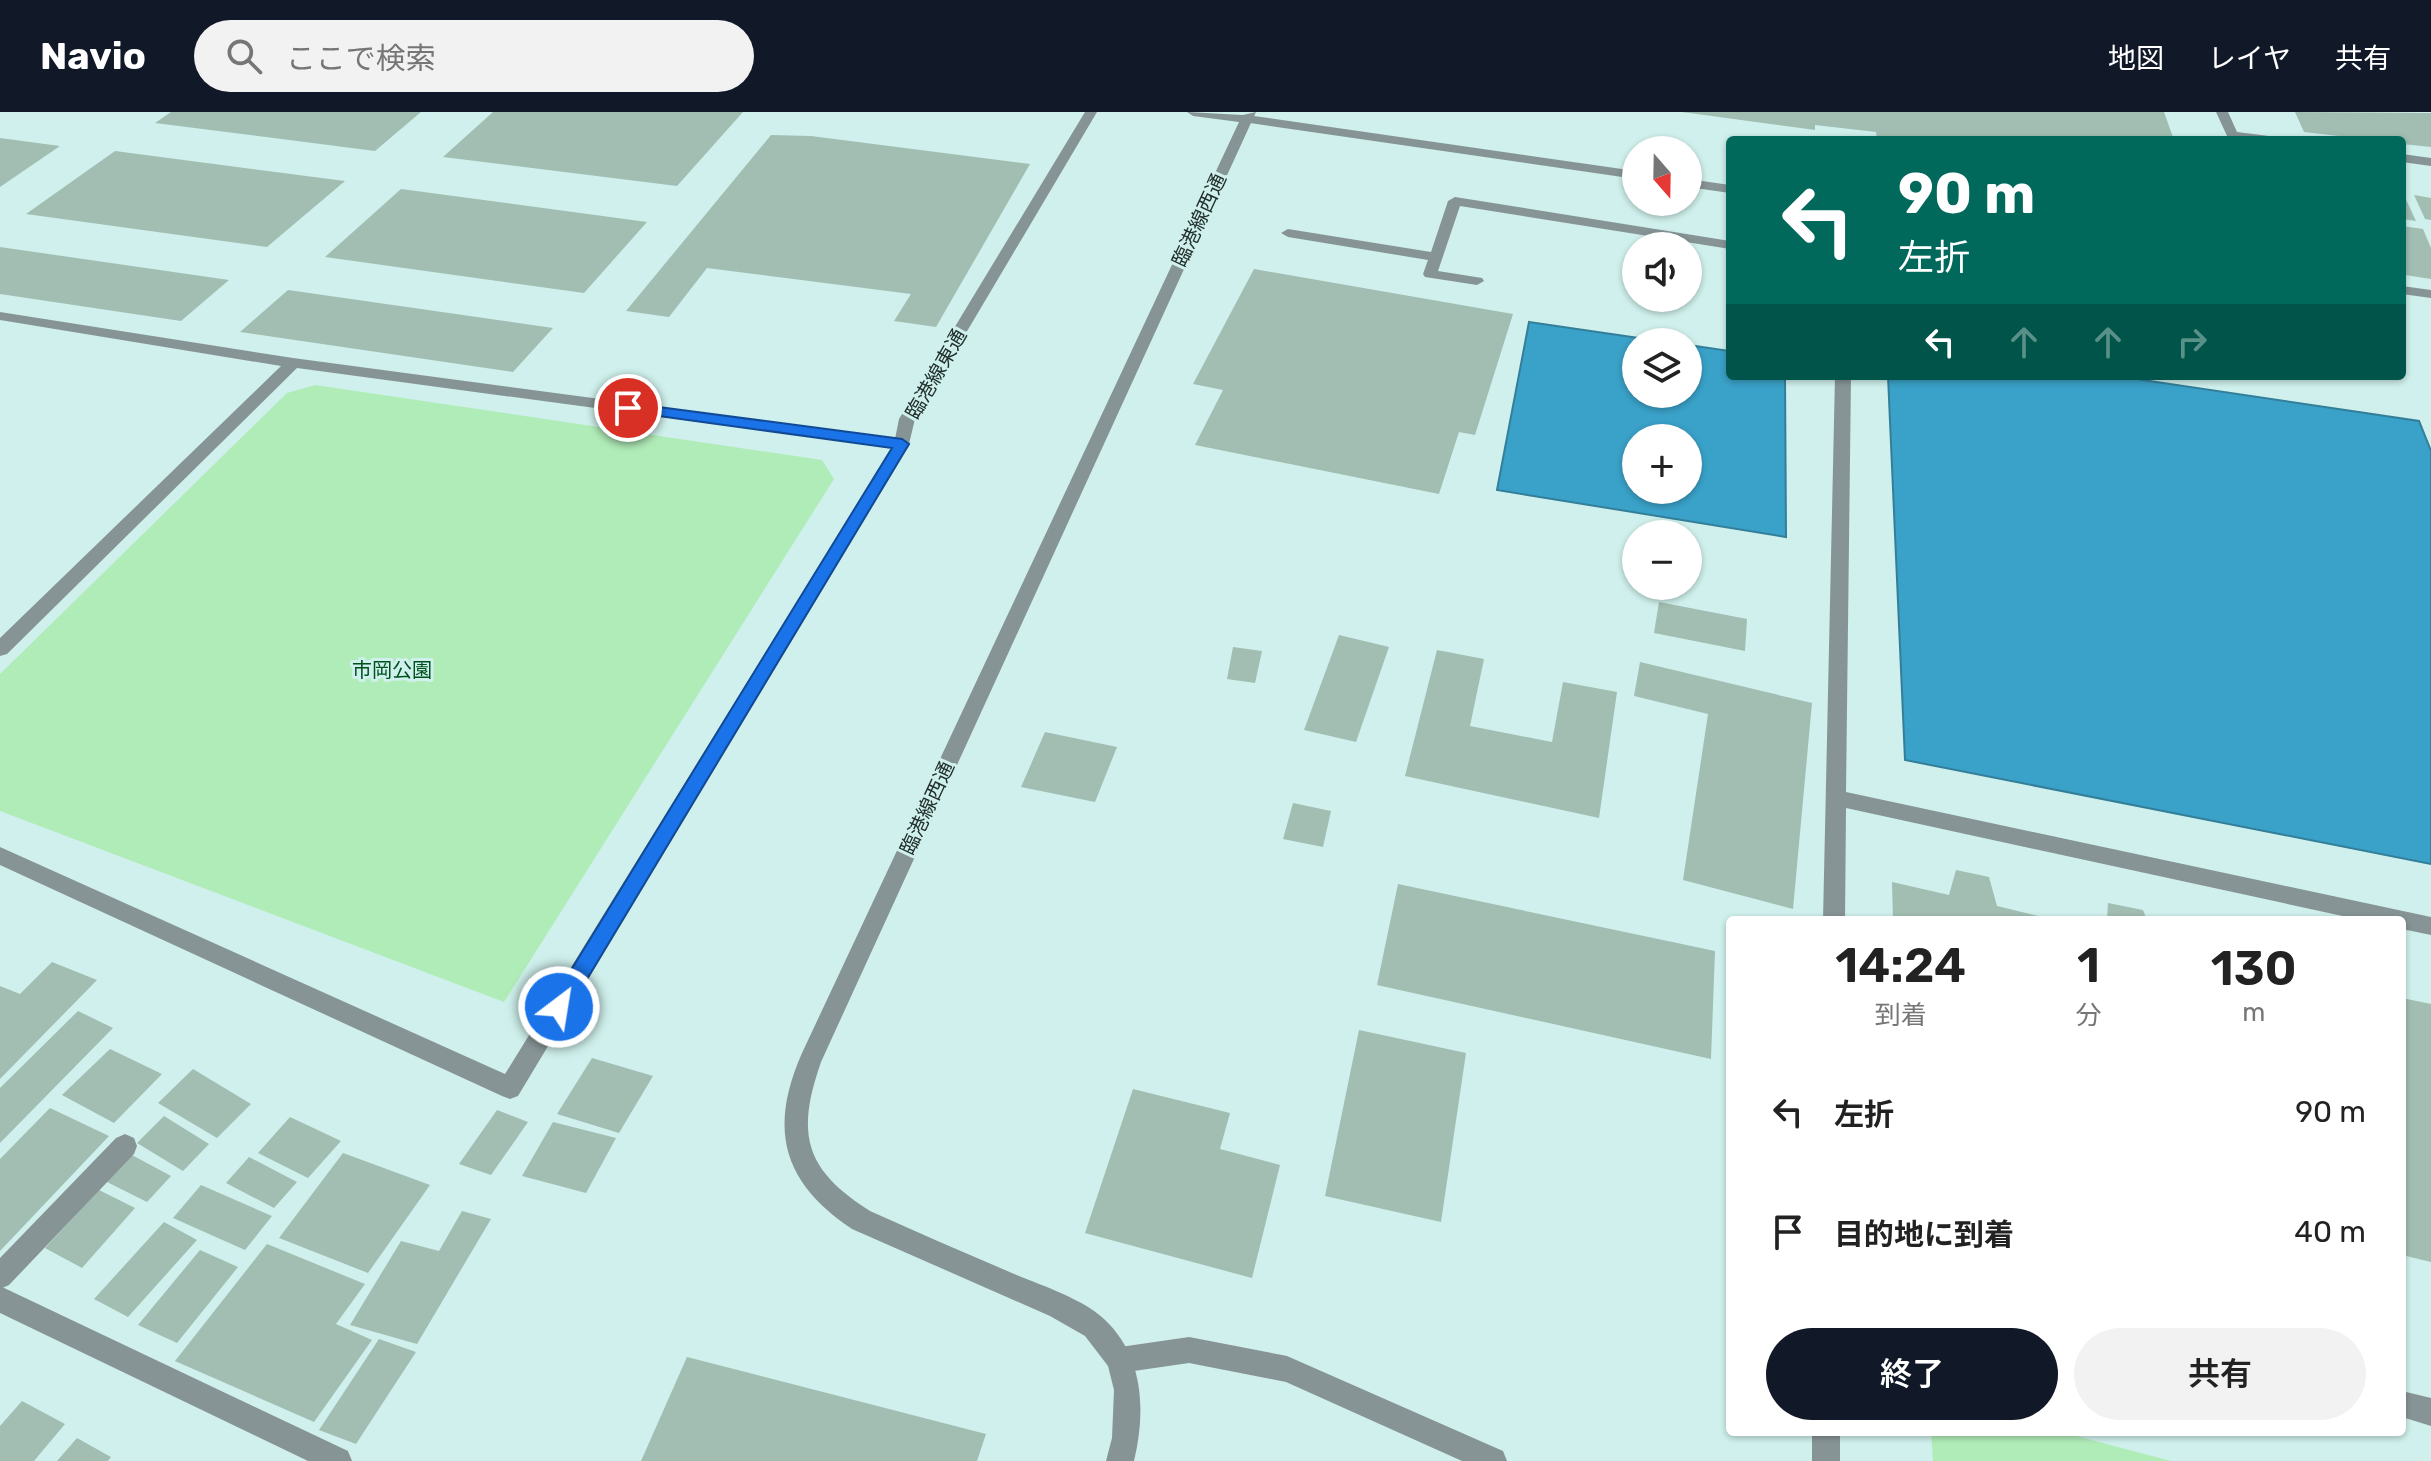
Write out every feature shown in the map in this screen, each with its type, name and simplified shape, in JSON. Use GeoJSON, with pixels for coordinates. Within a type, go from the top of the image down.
{"type":"FeatureCollection","features":[{"type":"Feature","properties":{"kind":"street","name":"臨港線東通"},"geometry":{"type":"LineString","coordinates":[[0,856],[510,1088],[902,444],[907,419],[1091,112]]}},
{"type":"Feature","properties":{"kind":"street"},"geometry":{"type":"LineString","coordinates":[[1193,112],[1248,115],[1622,173]]}},
{"type":"Feature","properties":{"kind":"street"},"geometry":{"type":"LineString","coordinates":[[2222,112],[2232,135],[2239,136]]}},
{"type":"Feature","properties":{"kind":"street","name":"臨港線西通"},"geometry":{"type":"LineString","coordinates":[[1120,1360],[1094,1327],[1059,1307],[861,1220],[833,1204],[812,1179],[797,1149],[793,1118],[797,1091],[810,1061],[1248,115]]}},
{"type":"Feature","properties":{"kind":"street"},"geometry":{"type":"LineString","coordinates":[[2406,159],[2431,162]]}},
{"type":"Feature","properties":{"kind":"street"},"geometry":{"type":"LineString","coordinates":[[1702,185],[1726,188]]}},
{"type":"Feature","properties":{"kind":"street"},"geometry":{"type":"LineString","coordinates":[[1477,281],[1430,274],[1455,201],[1726,244]]}},
{"type":"Feature","properties":{"kind":"street"},"geometry":{"type":"LineString","coordinates":[[1288,233],[1435,257]]}},
{"type":"Feature","properties":{"kind":"street"},"geometry":{"type":"LineString","coordinates":[[2406,291],[2431,294]]}},
{"type":"Feature","properties":{"kind":"street"},"geometry":{"type":"LineString","coordinates":[[0,316],[293,363],[902,444]]}},
{"type":"Feature","properties":{"kind":"street"},"geometry":{"type":"LineString","coordinates":[[0,649],[293,363]]}},
{"type":"Feature","properties":{"kind":"street"},"geometry":{"type":"LineString","coordinates":[[1834,916],[1843,380]]}},
{"type":"Feature","properties":{"kind":"street"},"geometry":{"type":"LineString","coordinates":[[1836,798],[2385,916]]}},
{"type":"Feature","properties":{"kind":"street"},"geometry":{"type":"LineString","coordinates":[[2406,921],[2431,926]]}},
{"type":"Feature","properties":{"kind":"street"},"geometry":{"type":"LineString","coordinates":[[0,1276],[125,1146]]}},
{"type":"Feature","properties":{"kind":"street"},"geometry":{"type":"LineString","coordinates":[[0,1299],[338,1461]]}},
{"type":"Feature","properties":{"kind":"street"},"geometry":{"type":"LineString","coordinates":[[1120,1461],[1126,1438],[1127,1390],[1120,1360],[1189,1350],[1287,1369],[1493,1461]]}},
{"type":"Feature","properties":{"kind":"street"},"geometry":{"type":"LineString","coordinates":[[2406,1405],[2431,1412]]}},
{"type":"Feature","properties":{"kind":"street"},"geometry":{"type":"LineString","coordinates":[[1826,1436],[1826,1461]]}},
{"type":"Feature","properties":{"kind":"green space","name":"市岡公園"},"geometry":{"type":"Polygon","coordinates":[[[315,385],[822,460],[834,479],[504,1002],[0,811],[0,674],[287,393],[315,385]]]}},
{"type":"Feature","properties":{"kind":"green space"},"geometry":{"type":"Polygon","coordinates":[[[1931,1436],[2076,1436],[2171,1461],[1933,1461],[1931,1436]]]}},
{"type":"Feature","properties":{"kind":"water"},"geometry":{"type":"Polygon","coordinates":[[[1529,322],[1622,336],[1622,408],[1702,408],[1702,347],[1726,350],[1726,380],[1785,380],[1786,537],[1702,523],[1702,520],[1681,520],[1497,490],[1529,322]]]}},
{"type":"Feature","properties":{"kind":"water"},"geometry":{"type":"Polygon","coordinates":[[[1888,380],[2143,380],[2419,421],[2431,451],[2431,864],[1905,760],[1888,380]]]}},
{"type":"Feature","properties":{"kind":"building"},"geometry":{"type":"Polygon","coordinates":[[[171,112],[421,112],[375,151],[155,123],[171,112]]]}},
{"type":"Feature","properties":{"kind":"building"},"geometry":{"type":"Polygon","coordinates":[[[493,112],[743,112],[677,186],[443,157],[493,112]]]}},
{"type":"Feature","properties":{"kind":"building"},"geometry":{"type":"Polygon","coordinates":[[[1682,112],[2164,112],[2173,136],[1876,136],[1876,132],[1815,125],[1815,130],[1682,112]]]}},
{"type":"Feature","properties":{"kind":"building"},"geometry":{"type":"Polygon","coordinates":[[[2295,112],[2431,113],[2431,147],[2406,144],[2406,136],[2338,136],[2304,132],[2295,112]]]}},
{"type":"Feature","properties":{"kind":"building"},"geometry":{"type":"Polygon","coordinates":[[[771,135],[811,136],[1030,164],[936,327],[894,321],[911,294],[707,268],[669,317],[626,311],[771,135]]]}},
{"type":"Feature","properties":{"kind":"building"},"geometry":{"type":"Polygon","coordinates":[[[0,138],[60,146],[0,187],[0,138]]]}},
{"type":"Feature","properties":{"kind":"building"},"geometry":{"type":"Polygon","coordinates":[[[115,151],[345,181],[267,247],[26,214],[115,151]]]}},
{"type":"Feature","properties":{"kind":"building"},"geometry":{"type":"Polygon","coordinates":[[[401,189],[647,222],[584,293],[325,257],[401,189]]]}},
{"type":"Feature","properties":{"kind":"building"},"geometry":{"type":"Polygon","coordinates":[[[2414,195],[2431,198],[2431,220],[2425,219],[2414,195]]]}},
{"type":"Feature","properties":{"kind":"building"},"geometry":{"type":"Polygon","coordinates":[[[2406,200],[2416,221],[2406,220],[2406,200]]]}},
{"type":"Feature","properties":{"kind":"building"},"geometry":{"type":"Polygon","coordinates":[[[2406,227],[2423,229],[2431,248],[2431,279],[2406,275],[2406,227]]]}},
{"type":"Feature","properties":{"kind":"building"},"geometry":{"type":"Polygon","coordinates":[[[0,247],[229,280],[181,321],[0,294],[0,247]]]}},
{"type":"Feature","properties":{"kind":"building"},"geometry":{"type":"Polygon","coordinates":[[[1254,269],[1513,314],[1475,435],[1459,432],[1439,494],[1195,445],[1223,390],[1193,384],[1254,269]]]}},
{"type":"Feature","properties":{"kind":"building"},"geometry":{"type":"Polygon","coordinates":[[[288,290],[553,328],[513,372],[240,332],[288,290]]]}},
{"type":"Feature","properties":{"kind":"building"},"geometry":{"type":"Polygon","coordinates":[[[1659,602],[1747,619],[1745,651],[1654,633],[1659,602]]]}},
{"type":"Feature","properties":{"kind":"building"},"geometry":{"type":"Polygon","coordinates":[[[1339,635],[1389,647],[1356,742],[1304,730],[1339,635]]]}},
{"type":"Feature","properties":{"kind":"building"},"geometry":{"type":"Polygon","coordinates":[[[1233,647],[1262,651],[1255,683],[1227,679],[1233,647]]]}},
{"type":"Feature","properties":{"kind":"building"},"geometry":{"type":"Polygon","coordinates":[[[1437,650],[1484,659],[1470,726],[1552,742],[1563,682],[1617,692],[1599,818],[1405,776],[1437,650]]]}},
{"type":"Feature","properties":{"kind":"building"},"geometry":{"type":"Polygon","coordinates":[[[1640,662],[1812,703],[1793,909],[1683,880],[1708,714],[1634,696],[1640,662]]]}},
{"type":"Feature","properties":{"kind":"building"},"geometry":{"type":"Polygon","coordinates":[[[1045,732],[1117,747],[1095,802],[1021,787],[1045,732]]]}},
{"type":"Feature","properties":{"kind":"building"},"geometry":{"type":"Polygon","coordinates":[[[1293,803],[1331,811],[1323,847],[1283,839],[1293,803]]]}},
{"type":"Feature","properties":{"kind":"building"},"geometry":{"type":"Polygon","coordinates":[[[1956,870],[1989,877],[1997,906],[2038,916],[1893,916],[1892,882],[1949,895],[1956,870]]]}},
{"type":"Feature","properties":{"kind":"building"},"geometry":{"type":"Polygon","coordinates":[[[1398,884],[1715,951],[1711,1059],[1377,985],[1398,884]]]}},
{"type":"Feature","properties":{"kind":"building"},"geometry":{"type":"Polygon","coordinates":[[[2108,903],[2143,910],[2145,916],[2107,916],[2108,903]]]}},
{"type":"Feature","properties":{"kind":"building"},"geometry":{"type":"Polygon","coordinates":[[[52,962],[97,980],[0,1079],[0,986],[20,994],[52,962]]]}},
{"type":"Feature","properties":{"kind":"building"},"geometry":{"type":"Polygon","coordinates":[[[2406,999],[2431,1004],[2431,1262],[2406,1256],[2406,999]]]}},
{"type":"Feature","properties":{"kind":"building"},"geometry":{"type":"Polygon","coordinates":[[[78,1011],[113,1028],[0,1143],[0,1088],[78,1011]]]}},
{"type":"Feature","properties":{"kind":"building"},"geometry":{"type":"Polygon","coordinates":[[[1359,1030],[1466,1053],[1441,1222],[1325,1196],[1359,1030]]]}},
{"type":"Feature","properties":{"kind":"building"},"geometry":{"type":"Polygon","coordinates":[[[110,1049],[162,1074],[114,1123],[62,1095],[110,1049]]]}},
{"type":"Feature","properties":{"kind":"building"},"geometry":{"type":"Polygon","coordinates":[[[592,1058],[653,1076],[619,1133],[557,1114],[592,1058]]]}},
{"type":"Feature","properties":{"kind":"building"},"geometry":{"type":"Polygon","coordinates":[[[193,1069],[251,1104],[217,1138],[158,1103],[193,1069]]]}},
{"type":"Feature","properties":{"kind":"building"},"geometry":{"type":"Polygon","coordinates":[[[1133,1089],[1230,1113],[1220,1149],[1280,1165],[1252,1278],[1085,1233],[1133,1089]]]}},
{"type":"Feature","properties":{"kind":"building"},"geometry":{"type":"Polygon","coordinates":[[[50,1108],[109,1136],[0,1251],[0,1159],[50,1108]]]}},
{"type":"Feature","properties":{"kind":"building"},"geometry":{"type":"Polygon","coordinates":[[[497,1110],[528,1122],[491,1175],[459,1164],[497,1110]]]}},
{"type":"Feature","properties":{"kind":"building"},"geometry":{"type":"Polygon","coordinates":[[[164,1116],[209,1144],[183,1171],[137,1143],[164,1116]]]}},
{"type":"Feature","properties":{"kind":"building"},"geometry":{"type":"Polygon","coordinates":[[[290,1117],[341,1141],[308,1178],[258,1153],[290,1117]]]}},
{"type":"Feature","properties":{"kind":"building"},"geometry":{"type":"Polygon","coordinates":[[[553,1122],[616,1138],[586,1193],[522,1176],[553,1122]]]}},
{"type":"Feature","properties":{"kind":"building"},"geometry":{"type":"Polygon","coordinates":[[[343,1153],[430,1185],[368,1273],[279,1238],[343,1153]]]}},
{"type":"Feature","properties":{"kind":"building"},"geometry":{"type":"Polygon","coordinates":[[[130,1154],[171,1176],[147,1202],[105,1181],[130,1154]]]}},
{"type":"Feature","properties":{"kind":"building"},"geometry":{"type":"Polygon","coordinates":[[[249,1157],[297,1182],[274,1208],[226,1183],[249,1157]]]}},
{"type":"Feature","properties":{"kind":"building"},"geometry":{"type":"Polygon","coordinates":[[[201,1185],[272,1216],[245,1250],[173,1218],[201,1185]]]}},
{"type":"Feature","properties":{"kind":"building"},"geometry":{"type":"Polygon","coordinates":[[[99,1190],[135,1208],[82,1268],[45,1248],[99,1190]]]}},
{"type":"Feature","properties":{"kind":"building"},"geometry":{"type":"Polygon","coordinates":[[[462,1211],[491,1219],[417,1344],[350,1325],[401,1241],[439,1251],[462,1211]]]}},
{"type":"Feature","properties":{"kind":"building"},"geometry":{"type":"Polygon","coordinates":[[[164,1222],[197,1240],[128,1317],[94,1299],[164,1222]]]}},
{"type":"Feature","properties":{"kind":"building"},"geometry":{"type":"Polygon","coordinates":[[[267,1244],[365,1284],[336,1324],[372,1340],[314,1422],[175,1361],[267,1244]]]}},
{"type":"Feature","properties":{"kind":"building"},"geometry":{"type":"Polygon","coordinates":[[[200,1250],[238,1267],[177,1343],[138,1325],[200,1250]]]}},
{"type":"Feature","properties":{"kind":"building"},"geometry":{"type":"Polygon","coordinates":[[[379,1339],[416,1352],[356,1444],[319,1430],[379,1339]]]}},
{"type":"Feature","properties":{"kind":"building"},"geometry":{"type":"Polygon","coordinates":[[[687,1357],[986,1434],[977,1461],[641,1461],[687,1357]]]}},
{"type":"Feature","properties":{"kind":"building"},"geometry":{"type":"Polygon","coordinates":[[[22,1401],[65,1424],[34,1461],[0,1461],[0,1426],[22,1401]]]}},
{"type":"Feature","properties":{"kind":"building"},"geometry":{"type":"Polygon","coordinates":[[[77,1438],[111,1457],[108,1461],[57,1461],[77,1438]]]}},
{"type":"Feature","properties":{"kind":"route"},"geometry":{"type":"LineString","coordinates":[[559,1007],[902,444],[628,408]]}}]}
